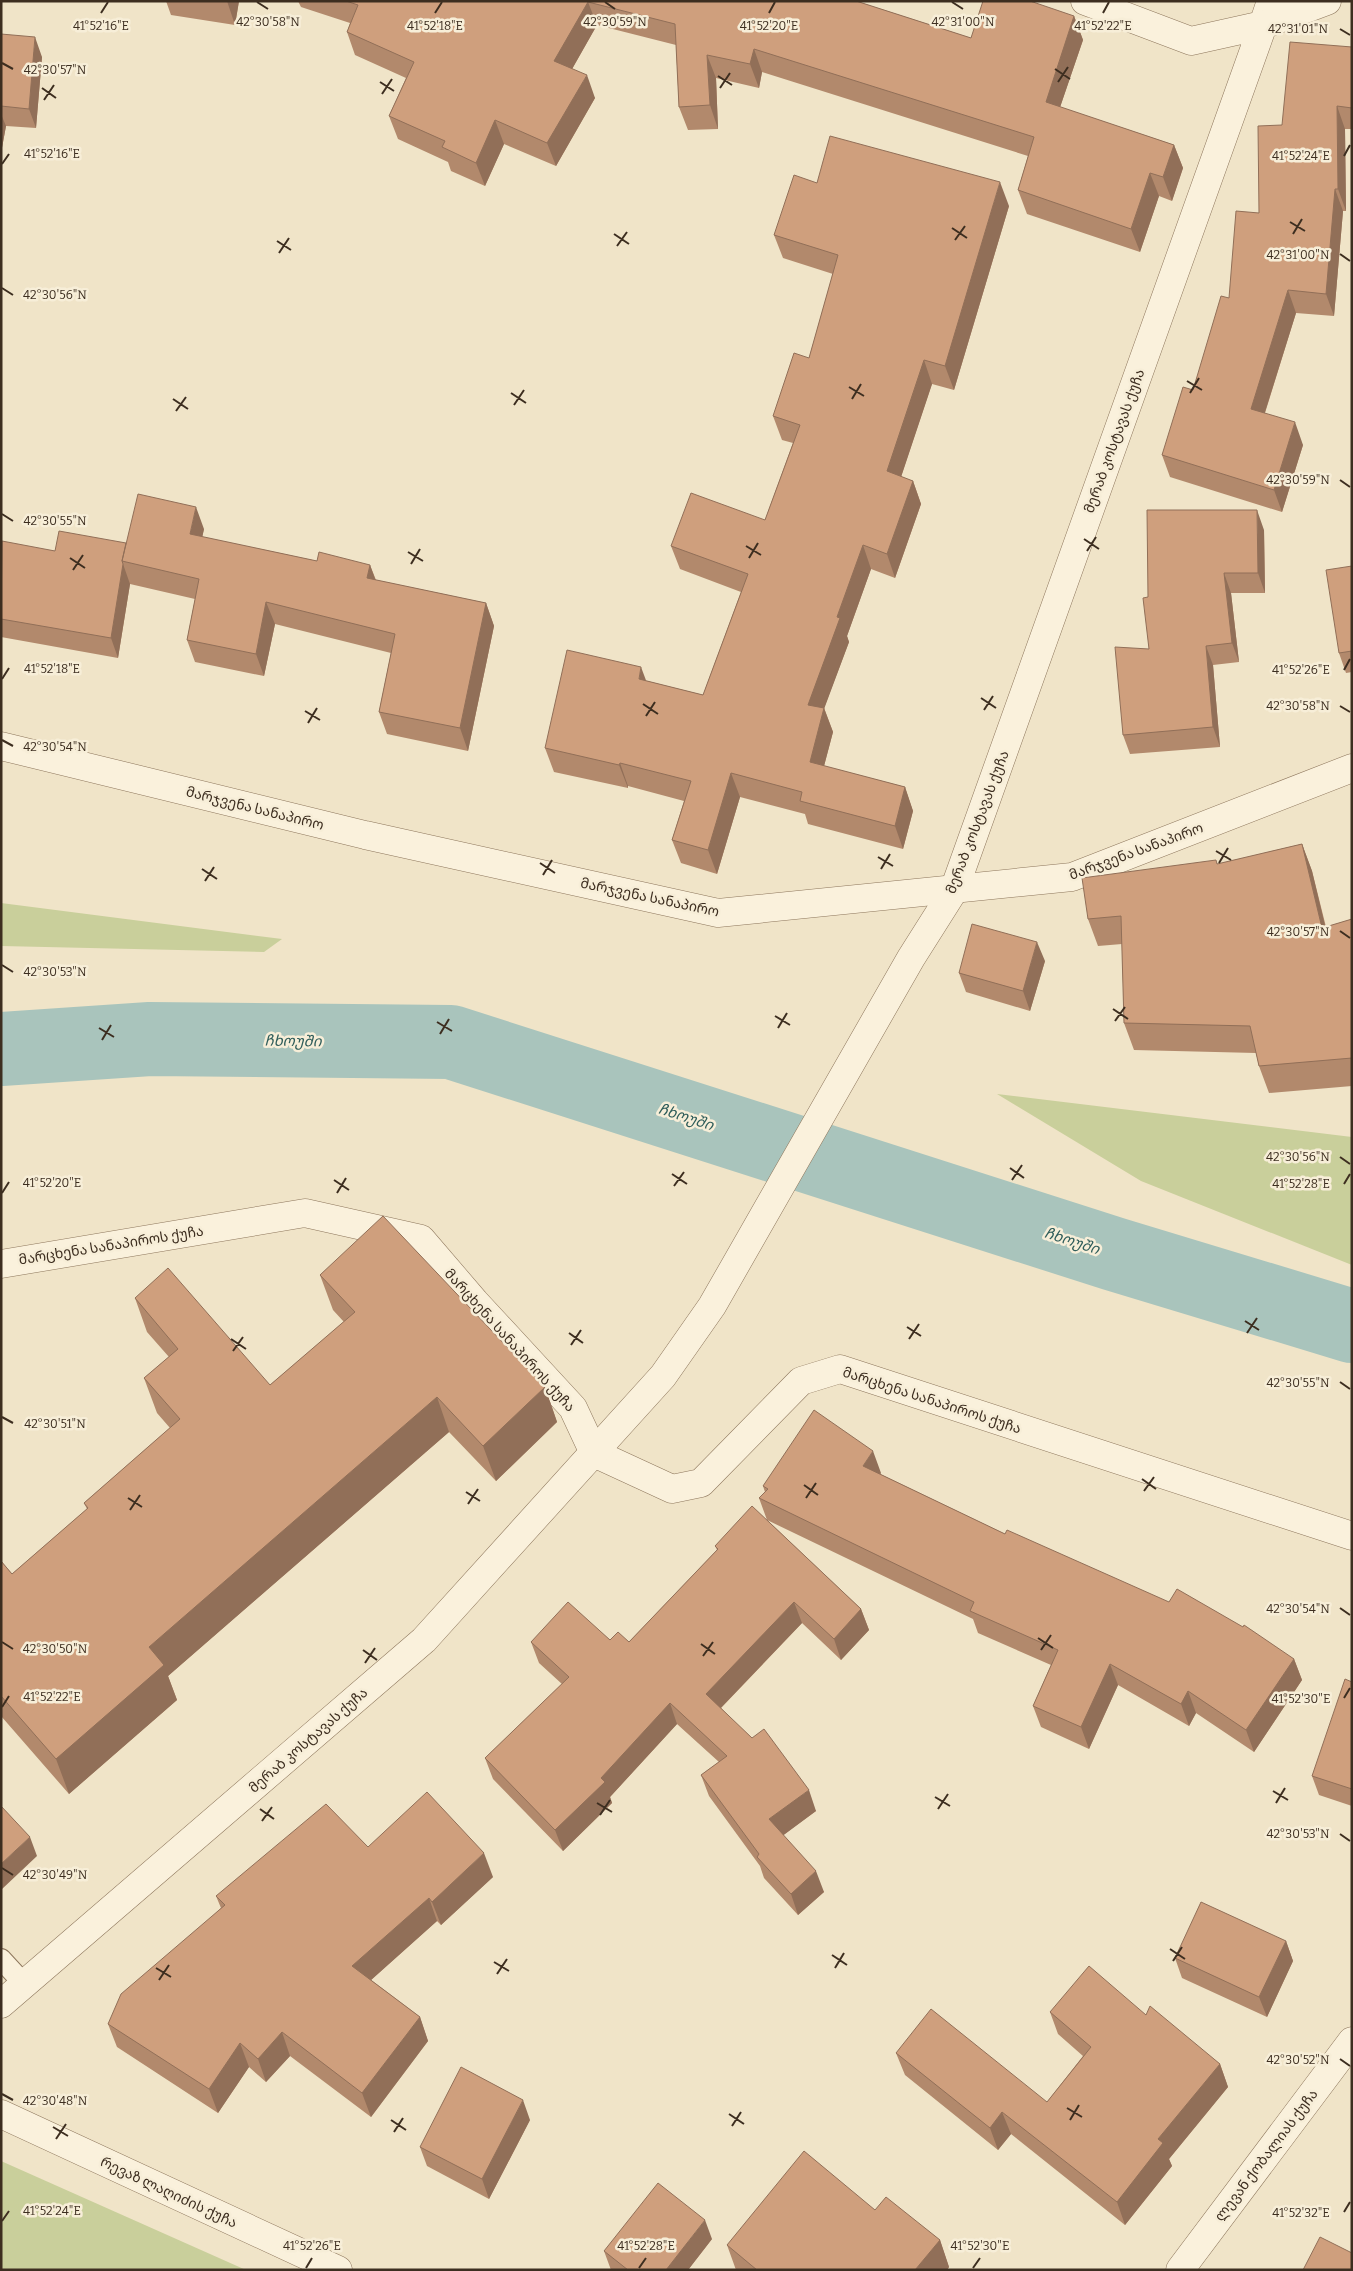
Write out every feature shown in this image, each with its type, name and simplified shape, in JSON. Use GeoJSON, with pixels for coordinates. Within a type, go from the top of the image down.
{"type":"FeatureCollection","features":[{"type":"Feature","properties":{"kind":"street"},"geometry":{"type":"LineString","coordinates":[[1085,1],[1191,41],[1267,13],[1327,1]]}},
{"type":"Feature","properties":{"kind":"street","name":"მერაბ კოსტავას ქუჩა"},"geometry":{"type":"LineString","coordinates":[[1,2004],[424,1640],[663,1376],[712,1306],[911,958],[954,890],[1267,13]]}},
{"type":"Feature","properties":{"kind":"street","name":"მარჯვენა სანაპირო"},"geometry":{"type":"LineString","coordinates":[[1,746],[365,835],[718,913],[1072,877],[1352,768]]}},
{"type":"Feature","properties":{"kind":"street","name":"მარცხენა სანაპიროს ქუჩა"},"geometry":{"type":"LineString","coordinates":[[1,1264],[305,1213],[421,1239],[475,1302],[573,1408],[594,1454],[672,1489],[701,1483],[801,1380],[840,1369],[1352,1536]]}},
{"type":"Feature","properties":{"kind":"street","name":"ლევან ქობალიას ქუჩა"},"geometry":{"type":"LineString","coordinates":[[1180,2270],[1352,2041]]}},
{"type":"Feature","properties":{"kind":"street","name":"რევაზ ლაღიძის ქუჩა"},"geometry":{"type":"LineString","coordinates":[[1,2114],[338,2270]]}},
{"type":"Feature","properties":{"kind":"lane"},"geometry":{"type":"LineString","coordinates":[[1,1959],[24,1984]]}},
{"type":"Feature","properties":{"kind":"green space"},"geometry":{"type":"Polygon","coordinates":[[[1,903],[282,939],[264,952],[1,946],[1,903]]]}},
{"type":"Feature","properties":{"kind":"green space"},"geometry":{"type":"Polygon","coordinates":[[[997,1094],[1352,1137],[1352,1265],[1141,1181],[997,1094]]]}},
{"type":"Feature","properties":{"kind":"green space"},"geometry":{"type":"Polygon","coordinates":[[[1,2161],[246,2270],[1,2270],[1,2161]]]}},
{"type":"Feature","properties":{"kind":"building"},"geometry":{"type":"Polygon","coordinates":[[[346,1],[856,1],[971,38],[983,1],[1030,1],[1074,16],[1046,102],[1174,145],[1163,177],[1150,173],[1131,229],[1018,190],[1034,137],[754,49],[750,64],[707,55],[710,105],[679,107],[675,24],[588,2],[554,61],[587,75],[547,143],[495,120],[476,163],[442,147],[445,141],[389,116],[414,62],[347,32],[358,5],[346,1]]]}},
{"type":"Feature","properties":{"kind":"building"},"geometry":{"type":"Polygon","coordinates":[[[1,34],[35,37],[29,109],[1,106],[1,34]]]}},
{"type":"Feature","properties":{"kind":"building"},"geometry":{"type":"Polygon","coordinates":[[[1290,42],[1352,47],[1352,108],[1337,106],[1338,189],[1335,189],[1326,294],[1288,290],[1251,409],[1295,422],[1274,490],[1162,455],[1183,387],[1193,390],[1221,296],[1229,298],[1236,211],[1259,213],[1258,126],[1282,125],[1290,42]]]}},
{"type":"Feature","properties":{"kind":"building"},"geometry":{"type":"Polygon","coordinates":[[[830,136],[1000,182],[945,366],[924,360],[887,471],[913,481],[887,554],[863,545],[837,617],[840,618],[808,705],[824,708],[810,762],[905,787],[895,826],[800,801],[802,792],[731,773],[708,850],[672,840],[691,781],[620,763],[619,765],[545,748],[567,650],[641,667],[639,679],[703,695],[748,574],[671,546],[691,493],[765,520],[800,425],[773,416],[794,353],[809,358],[838,255],[774,235],[794,175],[817,183],[830,136]]]}},
{"type":"Feature","properties":{"kind":"building"},"geometry":{"type":"Polygon","coordinates":[[[138,494],[196,507],[190,534],[317,561],[319,552],[370,565],[367,578],[486,603],[460,728],[379,712],[395,634],[266,602],[256,654],[187,640],[199,579],[122,561],[138,494]]]}},
{"type":"Feature","properties":{"kind":"building"},"geometry":{"type":"Polygon","coordinates":[[[1147,510],[1257,510],[1258,573],[1224,573],[1232,643],[1206,646],[1213,727],[1123,735],[1115,647],[1149,649],[1143,598],[1148,597],[1147,510]]]}},
{"type":"Feature","properties":{"kind":"building"},"geometry":{"type":"Polygon","coordinates":[[[59,531],[126,543],[111,638],[1,619],[2,541],[55,551],[59,531]]]}},
{"type":"Feature","properties":{"kind":"building"},"geometry":{"type":"Polygon","coordinates":[[[1352,566],[1352,651],[1339,653],[1326,570],[1352,566]]]}},
{"type":"Feature","properties":{"kind":"building"},"geometry":{"type":"Polygon","coordinates":[[[1302,844],[1322,928],[1352,919],[1352,1058],[1259,1066],[1250,1026],[1124,1023],[1121,916],[1088,919],[1082,878],[1216,860],[1217,864],[1302,844]]]}},
{"type":"Feature","properties":{"kind":"building"},"geometry":{"type":"Polygon","coordinates":[[[972,924],[1037,942],[1023,991],[959,973],[972,924]]]}},
{"type":"Feature","properties":{"kind":"building"},"geometry":{"type":"Polygon","coordinates":[[[383,1216],[545,1387],[483,1446],[437,1397],[149,1647],[164,1665],[56,1759],[1,1696],[1,1561],[12,1574],[88,1508],[84,1503],[180,1419],[144,1378],[178,1349],[135,1298],[168,1268],[270,1385],[355,1312],[320,1275],[383,1216]]]}},
{"type":"Feature","properties":{"kind":"building"},"geometry":{"type":"Polygon","coordinates":[[[814,1410],[873,1451],[863,1466],[1005,1534],[1007,1530],[1169,1602],[1177,1589],[1243,1627],[1244,1625],[1294,1659],[1246,1730],[1188,1691],[1181,1704],[1110,1664],[1081,1727],[1033,1706],[1058,1650],[970,1611],[974,1602],[759,1498],[768,1489],[763,1486],[814,1410]]]}},
{"type":"Feature","properties":{"kind":"building"},"geometry":{"type":"Polygon","coordinates":[[[752,1506],[861,1609],[834,1639],[794,1602],[706,1694],[752,1738],[764,1729],[809,1790],[769,1819],[816,1871],[791,1894],[757,1857],[759,1854],[701,1775],[727,1756],[670,1703],[601,1778],[605,1782],[555,1830],[485,1758],[569,1677],[531,1642],[568,1602],[610,1640],[618,1632],[629,1642],[718,1549],[715,1546],[752,1506]]]}},
{"type":"Feature","properties":{"kind":"building"},"geometry":{"type":"Polygon","coordinates":[[[1345,1679],[1352,1682],[1352,1789],[1312,1776],[1345,1679]]]}},
{"type":"Feature","properties":{"kind":"building"},"geometry":{"type":"Polygon","coordinates":[[[427,1792],[484,1853],[432,1902],[429,1898],[352,1966],[420,2017],[362,2093],[282,2032],[258,2059],[240,2043],[209,2089],[108,2024],[121,1994],[225,1905],[216,1896],[326,1804],[368,1847],[427,1792]]]}},
{"type":"Feature","properties":{"kind":"building"},"geometry":{"type":"Polygon","coordinates":[[[1,1806],[30,1837],[1,1864],[1,1806]]]}},
{"type":"Feature","properties":{"kind":"building"},"geometry":{"type":"Polygon","coordinates":[[[1201,1902],[1286,1941],[1259,1997],[1175,1958],[1201,1902]]]}},
{"type":"Feature","properties":{"kind":"building"},"geometry":{"type":"Polygon","coordinates":[[[1089,1966],[1146,2015],[1150,2006],[1220,2064],[1158,2139],[1163,2143],[1117,2202],[1002,2112],[990,2128],[896,2053],[931,2009],[1047,2102],[1091,2047],[1050,2012],[1089,1966]]]}},
{"type":"Feature","properties":{"kind":"building"},"geometry":{"type":"Polygon","coordinates":[[[461,2067],[523,2100],[482,2179],[420,2147],[461,2067]]]}},
{"type":"Feature","properties":{"kind":"building"},"geometry":{"type":"Polygon","coordinates":[[[804,2151],[875,2210],[886,2197],[940,2240],[915,2270],[757,2270],[727,2245],[804,2151]]]}},
{"type":"Feature","properties":{"kind":"building"},"geometry":{"type":"Polygon","coordinates":[[[658,2183],[705,2220],[666,2270],[628,2270],[604,2251],[658,2183]]]}},
{"type":"Feature","properties":{"kind":"building"},"geometry":{"type":"Polygon","coordinates":[[[1320,2237],[1352,2253],[1352,2270],[1303,2270],[1320,2237]]]}},
{"type":"Feature","properties":{"kind":"waterway","name":"ჩხოუში"},"geometry":{"type":"LineString","coordinates":[[1,1049],[150,1039],[451,1042],[1114,1254],[1352,1326]]}}]}
